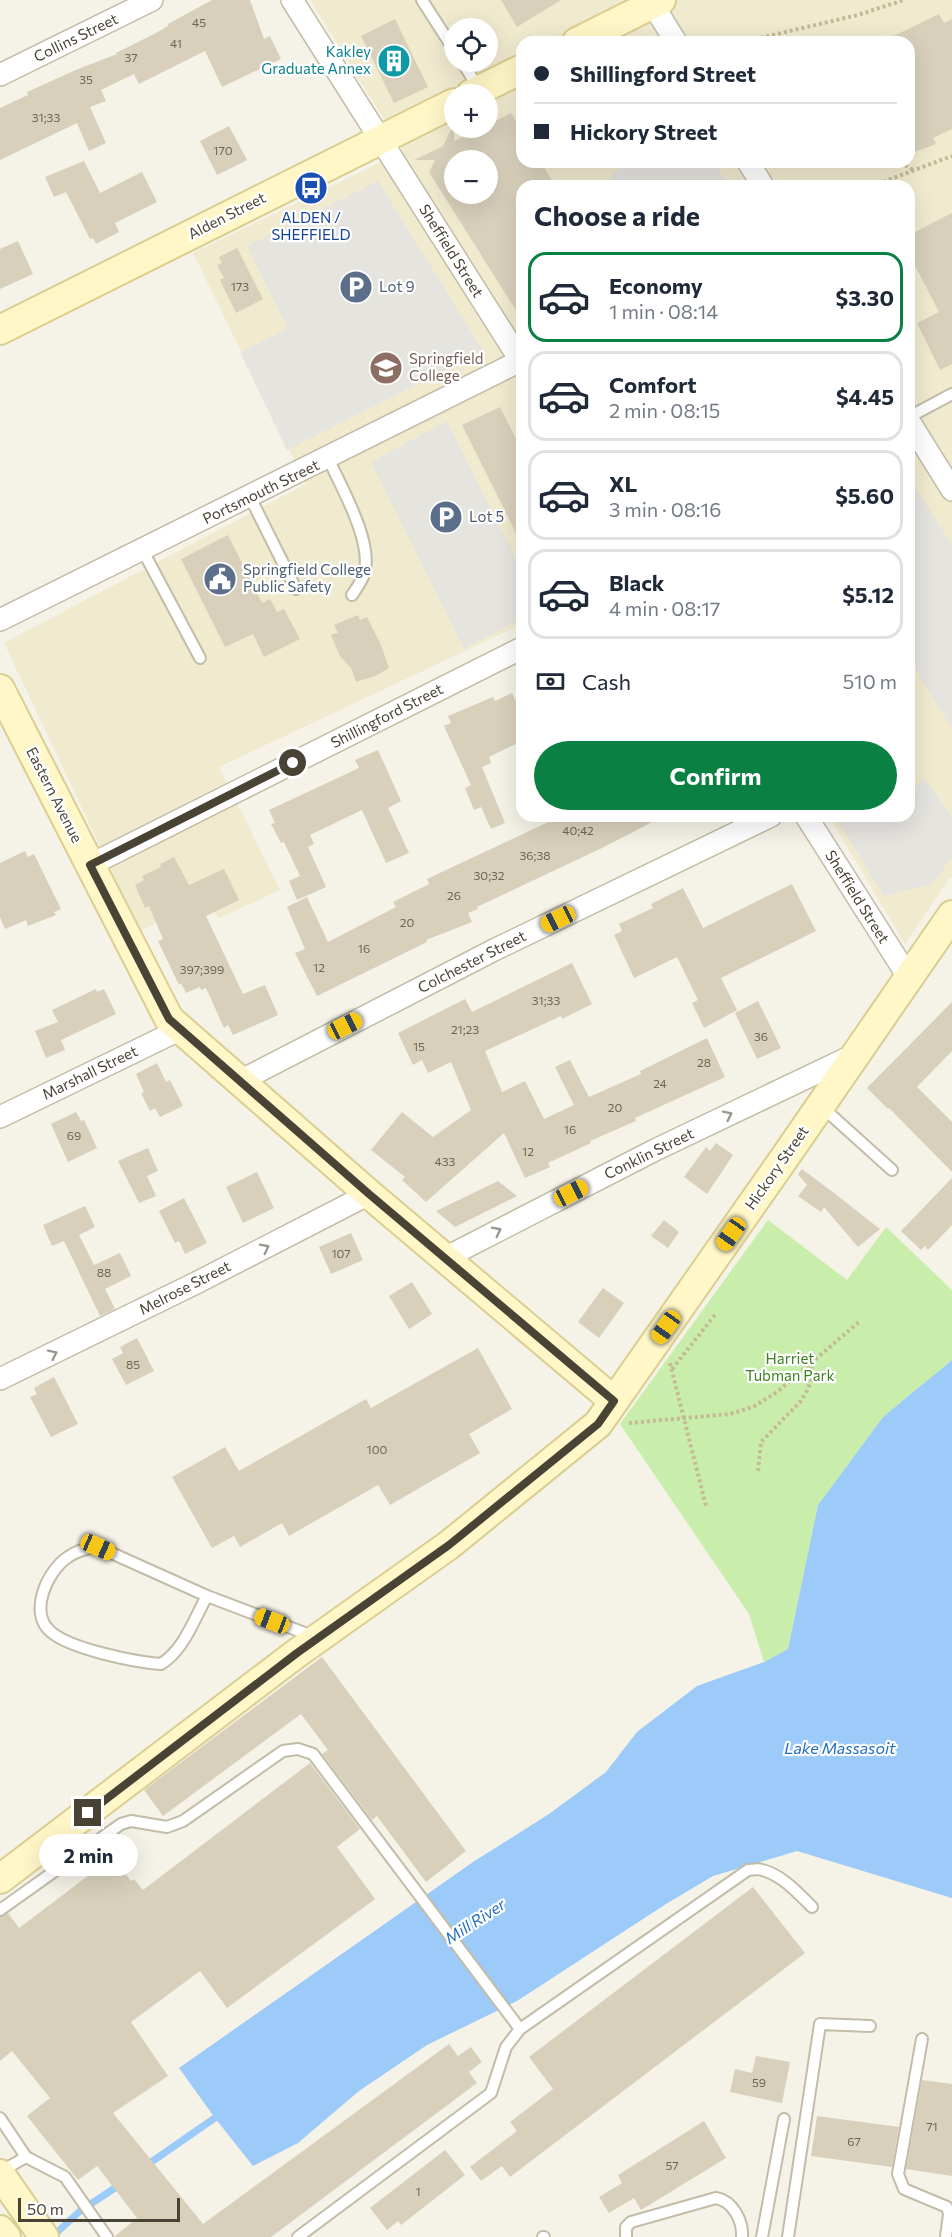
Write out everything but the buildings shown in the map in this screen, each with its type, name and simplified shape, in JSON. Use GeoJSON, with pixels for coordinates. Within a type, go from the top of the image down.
{"type":"FeatureCollection","features":[{"type":"Feature","properties":{"kind":"street","name":"Collins Street"},"geometry":{"type":"LineString","coordinates":[[0,75],[152,0]]}},
{"type":"Feature","properties":{"kind":"street","name":"Sheffield Street"},"geometry":{"type":"LineString","coordinates":[[292,0],[516,354]]}},
{"type":"Feature","properties":{"kind":"street"},"geometry":{"type":"LineString","coordinates":[[588,36],[655,1],[673,36]]}},
{"type":"Feature","properties":{"kind":"street"},"geometry":{"type":"LineString","coordinates":[[492,84],[516,72]]}},
{"type":"Feature","properties":{"kind":"street","name":"Alden Street"},"geometry":{"type":"LineString","coordinates":[[0,330],[444,108]]}},
{"type":"Feature","properties":{"kind":"street","name":"Portsmouth Street"},"geometry":{"type":"LineString","coordinates":[[0,620],[516,364]]}},
{"type":"Feature","properties":{"kind":"street"},"geometry":{"type":"LineString","coordinates":[[915,429],[952,490]]}},
{"type":"Feature","properties":{"kind":"street","name":"Shillingford Street"},"geometry":{"type":"LineString","coordinates":[[90,865],[516,651]]}},
{"type":"Feature","properties":{"kind":"street","name":"Eastern Avenue"},"geometry":{"type":"LineString","coordinates":[[2,698],[169,1019],[621,1412]]}},
{"type":"Feature","properties":{"kind":"street","name":"Colchester Street"},"geometry":{"type":"LineString","coordinates":[[240,1081],[494,950],[759,822]]}},
{"type":"Feature","properties":{"kind":"street","name":"Sheffield Street"},"geometry":{"type":"LineString","coordinates":[[810,822],[909,978]]}},
{"type":"Feature","properties":{"kind":"street","name":"Hickory Street"},"geometry":{"type":"LineString","coordinates":[[0,1879],[318,1638],[449,1545],[598,1424],[621,1412],[821,1105],[952,915]]}},
{"type":"Feature","properties":{"kind":"street","name":"Marshall Street"},"geometry":{"type":"LineString","coordinates":[[0,1117],[181,1029]]}},
{"type":"Feature","properties":{"kind":"street","name":"Conklin Street"},"geometry":{"type":"LineString","coordinates":[[445,1258],[655,1150],[856,1054]]}},
{"type":"Feature","properties":{"kind":"street","name":"Melrose Street"},"geometry":{"type":"LineString","coordinates":[[0,1379],[196,1283],[369,1194]]}},
{"type":"Feature","properties":{"kind":"street"},"geometry":{"type":"LineString","coordinates":[[0,2173],[38,2229]]}},
{"type":"Feature","properties":{"kind":"street"},"geometry":{"type":"LineString","coordinates":[[0,2230],[6,2237]]}},
{"type":"Feature","properties":{"kind":"lane"},"geometry":{"type":"LineString","coordinates":[[422,0],[444,34]]}},
{"type":"Feature","properties":{"kind":"lane"},"geometry":{"type":"LineString","coordinates":[[915,416],[952,394]]}},
{"type":"Feature","properties":{"kind":"lane"},"geometry":{"type":"LineString","coordinates":[[328,458],[366,549],[364,574],[352,595]]}},
{"type":"Feature","properties":{"kind":"lane"},"geometry":{"type":"LineString","coordinates":[[250,497],[296,589]]}},
{"type":"Feature","properties":{"kind":"lane"},"geometry":{"type":"LineString","coordinates":[[143,551],[200,658]]}},
{"type":"Feature","properties":{"kind":"lane"},"geometry":{"type":"LineString","coordinates":[[821,1105],[892,1170]]}},
{"type":"Feature","properties":{"kind":"lane"},"geometry":{"type":"LineString","coordinates":[[207,1596],[179,1648],[171,1658],[161,1664],[68,1643],[50,1631],[41,1619],[40,1601],[53,1574],[66,1558],[83,1549],[98,1547],[207,1596],[318,1638]]}},
{"type":"Feature","properties":{"kind":"lane"},"geometry":{"type":"LineString","coordinates":[[0,1910],[121,1824],[131,1821],[166,1827],[183,1821],[283,1751],[298,1749],[313,1754],[520,2029]]}},
{"type":"Feature","properties":{"kind":"lane"},"geometry":{"type":"LineString","coordinates":[[298,2237],[491,2093],[506,2048],[520,2029],[748,1870],[761,1869],[773,1875],[791,1886],[812,1907]]}},
{"type":"Feature","properties":{"kind":"lane"},"geometry":{"type":"LineString","coordinates":[[788,2237],[820,2024],[870,2026]]}},
{"type":"Feature","properties":{"kind":"lane"},"geometry":{"type":"LineString","coordinates":[[922,2039],[898,2174],[904,2189],[947,2207],[949,2214],[946,2237]]}},
{"type":"Feature","properties":{"kind":"lane"},"geometry":{"type":"LineString","coordinates":[[0,2118],[26,2157],[64,2178],[107,2237]]}},
{"type":"Feature","properties":{"kind":"lane"},"geometry":{"type":"LineString","coordinates":[[762,2237],[784,2119]]}},
{"type":"Feature","properties":{"kind":"lane"},"geometry":{"type":"LineString","coordinates":[[0,2173],[26,2157]]}},
{"type":"Feature","properties":{"kind":"lane"},"geometry":{"type":"LineString","coordinates":[[626,2237],[626,2227],[631,2223],[716,2198],[727,2203],[741,2220],[742,2237]]}},
{"type":"Feature","properties":{"kind":"path"},"geometry":{"type":"LineString","coordinates":[[769,36],[858,15],[904,0]]}},
{"type":"Feature","properties":{"kind":"path"},"geometry":{"type":"LineString","coordinates":[[888,180],[952,156]]}},
{"type":"Feature","properties":{"kind":"path"},"geometry":{"type":"LineString","coordinates":[[910,168],[914,170]]}},
{"type":"Feature","properties":{"kind":"path"},"geometry":{"type":"LineString","coordinates":[[672,1370],[715,1315]]}},
{"type":"Feature","properties":{"kind":"path"},"geometry":{"type":"LineString","coordinates":[[621,1412],[684,1419],[730,1414],[753,1407],[777,1392],[859,1322]]}},
{"type":"Feature","properties":{"kind":"path"},"geometry":{"type":"LineString","coordinates":[[668,1356],[706,1506]]}},
{"type":"Feature","properties":{"kind":"path"},"geometry":{"type":"LineString","coordinates":[[758,1471],[760,1442],[800,1402],[812,1378],[811,1363]]}},
{"type":"Feature","properties":{"kind":"shaded area","name":"Springfield College"},"geometry":{"type":"Polygon","coordinates":[[[310,0],[952,0],[952,879],[950,877],[905,944],[833,822],[915,822],[915,180],[516,180],[516,627],[219,767],[280,890],[219,918],[204,899],[140,931],[4,643],[306,484],[193,253],[404,151],[310,0]]]}},
{"type":"Feature","properties":{"kind":"shaded area"},"geometry":{"type":"Polygon","coordinates":[[[622,168],[718,168],[725,180],[610,180],[613,174],[622,168]]]}},
{"type":"Feature","properties":{"kind":"shaded area","name":"Lot 9"},"geometry":{"type":"Polygon","coordinates":[[[378,181],[483,351],[287,450],[240,352],[288,329],[247,246],[378,181]]]}},
{"type":"Feature","properties":{"kind":"shaded area","name":"Lot 5"},"geometry":{"type":"Polygon","coordinates":[[[447,421],[516,560],[516,621],[464,649],[371,462],[447,421]]]}},
{"type":"Feature","properties":{"kind":"shaded area"},"geometry":{"type":"Polygon","coordinates":[[[915,486],[952,545],[952,728],[915,669],[915,486]]]}},
{"type":"Feature","properties":{"kind":"shaded area"},"geometry":{"type":"Polygon","coordinates":[[[925,779],[952,817],[952,857],[932,884],[884,896],[839,822],[915,822],[915,785],[925,779]]]}},
{"type":"Feature","properties":{"kind":"green space","name":"Harriet Tubman Park"},"geometry":{"type":"Polygon","coordinates":[[[768,1220],[847,1280],[886,1227],[952,1290],[952,1360],[883,1417],[818,1505],[788,1649],[764,1662],[749,1614],[620,1424],[768,1220]]]}},
{"type":"Feature","properties":{"kind":"water","name":"Lake Massasoit"},"geometry":{"type":"Polygon","coordinates":[[[952,1360],[952,1898],[797,1851],[713,1876],[517,2001],[427,2045],[359,2091],[298,2143],[253,2166],[179,2068],[473,1862],[549,1814],[606,1772],[637,1732],[697,1686],[764,1662],[788,1649],[818,1505],[883,1417],[952,1360]]]}},
{"type":"Feature","properties":{"kind":"waterway","name":"Mill River"},"geometry":{"type":"LineString","coordinates":[[147,2165],[222,2113]]}},
{"type":"Feature","properties":{"kind":"waterway","name":"Mill River"},"geometry":{"type":"LineString","coordinates":[[52,2237],[80,2211],[121,2184]]}},
{"type":"Feature","properties":{"kind":"place","name":"Kakley Graduate Annex"},"geometry":{"type":"Point","coordinates":[394,61]}},
{"type":"Feature","properties":{"kind":"place","name":"ALDEN / SHEFFIELD"},"geometry":{"type":"Point","coordinates":[311,188]}},
{"type":"Feature","properties":{"kind":"place","name":"Lot 9"},"geometry":{"type":"Point","coordinates":[356,287]}},
{"type":"Feature","properties":{"kind":"place","name":"Springfield College"},"geometry":{"type":"Point","coordinates":[386,368]}},
{"type":"Feature","properties":{"kind":"place","name":"Lot 5"},"geometry":{"type":"Point","coordinates":[446,517]}},
{"type":"Feature","properties":{"kind":"place","name":"Springfield College Public Safety"},"geometry":{"type":"Point","coordinates":[220,579]}},
{"type":"Feature","properties":{"kind":"route"},"geometry":{"type":"LineString","coordinates":[[88,1813],[297,1653],[449,1545],[598,1424],[614,1401],[369,1194],[169,1019],[90,865],[293,763]]}}]}
